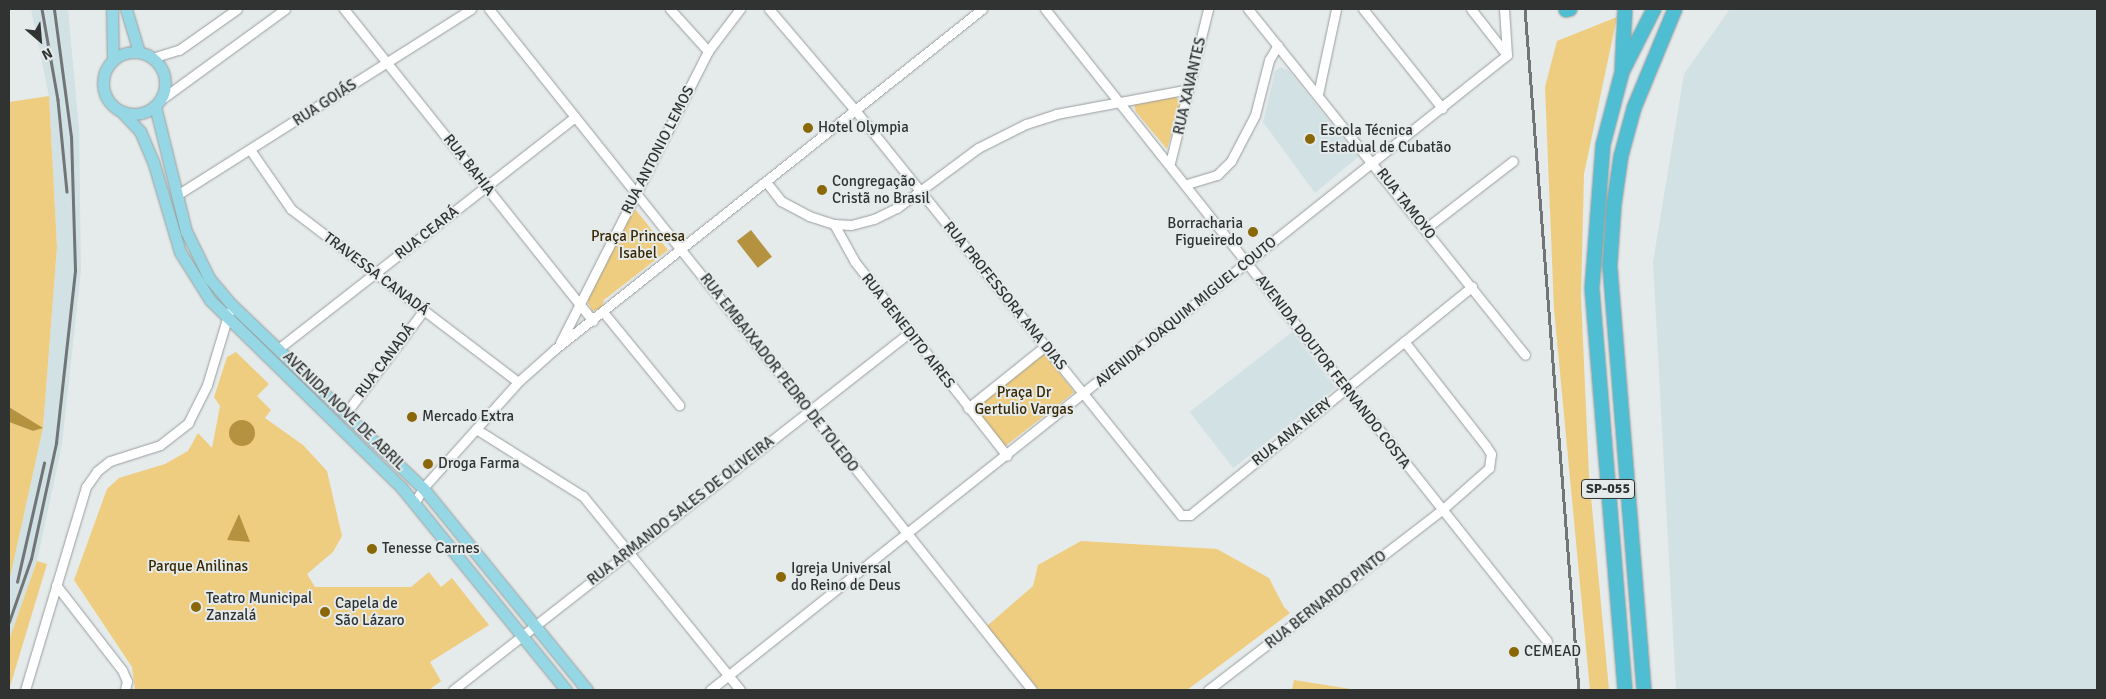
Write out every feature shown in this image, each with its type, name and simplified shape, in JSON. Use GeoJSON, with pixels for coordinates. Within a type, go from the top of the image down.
{"type":"FeatureCollection","features":[{"type":"Feature","properties":{"kind":"highway"},"geometry":{"type":"LineString","coordinates":[[1622,72],[1625,9]]}},
{"type":"Feature","properties":{"kind":"highway","name":"SP-055"},"geometry":{"type":"LineString","coordinates":[[1625,690],[1592,288],[1602,145],[1622,72],[1654,9]]}},
{"type":"Feature","properties":{"kind":"highway","name":"SP-055"},"geometry":{"type":"LineString","coordinates":[[1644,690],[1610,264],[1614,205],[1621,156],[1634,108],[1675,9]]}},
{"type":"Feature","properties":{"kind":"main road"},"geometry":{"type":"LineString","coordinates":[[112,9],[113,60],[103,78],[104,92],[111,104],[122,112],[143,113],[157,103],[165,88],[164,74],[152,58],[139,52],[125,53],[113,60]]}},
{"type":"Feature","properties":{"kind":"main road"},"geometry":{"type":"LineString","coordinates":[[126,9],[139,52]]}},
{"type":"Feature","properties":{"kind":"main road","name":"AVENIDA NOVE DE ABRIL"},"geometry":{"type":"LineString","coordinates":[[157,103],[177,196],[195,254],[209,278],[232,304],[278,349],[424,488],[587,690]]}},
{"type":"Feature","properties":{"kind":"main road","name":"AVENIDA NOVE DE ABRIL"},"geometry":{"type":"LineString","coordinates":[[122,112],[140,131],[153,161],[180,252],[200,286],[227,319],[415,502],[566,690]]}},
{"type":"Feature","properties":{"kind":"street"},"geometry":{"type":"LineString","coordinates":[[152,58],[179,50],[236,9]]}},
{"type":"Feature","properties":{"kind":"street"},"geometry":{"type":"LineString","coordinates":[[157,103],[285,9]]}},
{"type":"Feature","properties":{"kind":"street","name":"RUA BAHIA"},"geometry":{"type":"LineString","coordinates":[[344,9],[592,321]]}},
{"type":"Feature","properties":{"kind":"street","name":"RUA GOIÁS"},"geometry":{"type":"LineString","coordinates":[[177,196],[471,9]]}},
{"type":"Feature","properties":{"kind":"street","name":"RUA EMBAIXADOR PEDRO DE TOLEDO"},"geometry":{"type":"LineString","coordinates":[[489,9],[1032,690]]}},
{"type":"Feature","properties":{"kind":"street"},"geometry":{"type":"LineString","coordinates":[[670,9],[708,51]]}},
{"type":"Feature","properties":{"kind":"street","name":"RUA ANTONIO LEMOS"},"geometry":{"type":"LineString","coordinates":[[556,349],[708,51],[740,9]]}},
{"type":"Feature","properties":{"kind":"street","name":"RUA PROFESSORA ANA DIAS"},"geometry":{"type":"LineString","coordinates":[[769,9],[856,110],[922,191],[1083,395],[1181,515]]}},
{"type":"Feature","properties":{"kind":"street"},"geometry":{"type":"LineString","coordinates":[[415,502],[424,488],[518,382],[556,349],[767,183],[982,9]]}},
{"type":"Feature","properties":{"kind":"street","name":"AVENIDA DOUTOR FERNANDO COSTA"},"geometry":{"type":"LineString","coordinates":[[1045,9],[1187,184],[1247,263],[1547,640]]}},
{"type":"Feature","properties":{"kind":"street","name":"RUA XAVANTES"},"geometry":{"type":"LineString","coordinates":[[1170,163],[1208,9]]}},
{"type":"Feature","properties":{"kind":"street"},"geometry":{"type":"LineString","coordinates":[[1318,94],[1336,9]]}},
{"type":"Feature","properties":{"kind":"street"},"geometry":{"type":"LineString","coordinates":[[1363,9],[1442,108]]}},
{"type":"Feature","properties":{"kind":"street"},"geometry":{"type":"LineString","coordinates":[[1471,9],[1507,56]]}},
{"type":"Feature","properties":{"kind":"street"},"geometry":{"type":"LineString","coordinates":[[1504,9],[1507,56]]}},
{"type":"Feature","properties":{"kind":"street","name":"RUA TAMOYO"},"geometry":{"type":"LineString","coordinates":[[1250,10],[1525,355]]}},
{"type":"Feature","properties":{"kind":"street"},"geometry":{"type":"LineString","coordinates":[[1187,184],[1217,175],[1231,161],[1254,116],[1269,60],[1278,44]]}},
{"type":"Feature","properties":{"kind":"street","name":"AVENIDA JOAQUIM MIGUEL COUTO"},"geometry":{"type":"LineString","coordinates":[[710,690],[1507,56]]}},
{"type":"Feature","properties":{"kind":"street"},"geometry":{"type":"LineString","coordinates":[[767,183],[788,205],[834,224],[851,225],[874,219],[922,191],[1000,136],[1056,114],[1189,89]]}},
{"type":"Feature","properties":{"kind":"street","name":"RUA CEARÁ"},"geometry":{"type":"LineString","coordinates":[[278,349],[575,117]]}},
{"type":"Feature","properties":{"kind":"street","name":"TRAVESSA CANADÁ"},"geometry":{"type":"LineString","coordinates":[[250,151],[291,209],[518,382]]}},
{"type":"Feature","properties":{"kind":"street"},"geometry":{"type":"LineString","coordinates":[[1425,229],[1513,161]]}},
{"type":"Feature","properties":{"kind":"street","name":"RUA BENEDITO AIRES"},"geometry":{"type":"LineString","coordinates":[[834,224],[855,262],[908,333],[1006,456]]}},
{"type":"Feature","properties":{"kind":"street","name":"RUA ANA NERY"},"geometry":{"type":"LineString","coordinates":[[1181,515],[1190,515],[1472,287]]}},
{"type":"Feature","properties":{"kind":"street"},"geometry":{"type":"LineString","coordinates":[[25,690],[86,487],[97,471],[110,461],[160,445],[188,423],[207,385],[232,304]]}},
{"type":"Feature","properties":{"kind":"street","name":"RUA CANADÁ"},"geometry":{"type":"LineString","coordinates":[[346,413],[424,310]]}},
{"type":"Feature","properties":{"kind":"street"},"geometry":{"type":"LineString","coordinates":[[604,313],[679,405]]}},
{"type":"Feature","properties":{"kind":"street","name":"RUA ARMANDO SALES DE OLIVEIRA"},"geometry":{"type":"LineString","coordinates":[[453,690],[908,333]]}},
{"type":"Feature","properties":{"kind":"street","name":"RUA BERNARDO PINTO"},"geometry":{"type":"LineString","coordinates":[[1208,690],[1442,509],[1490,468],[1491,454],[1404,341]]}},
{"type":"Feature","properties":{"kind":"street"},"geometry":{"type":"LineString","coordinates":[[968,408],[1045,346]]}},
{"type":"Feature","properties":{"kind":"street"},"geometry":{"type":"LineString","coordinates":[[476,429],[583,496],[740,690]]}},
{"type":"Feature","properties":{"kind":"street"},"geometry":{"type":"LineString","coordinates":[[56,585],[122,670],[127,681],[126,690]]}},
{"type":"Feature","properties":{"kind":"shaded area"},"geometry":{"type":"Polygon","coordinates":[[[31,9],[68,9],[79,129],[81,270],[62,444],[37,561],[9,640],[9,582],[43,428],[57,247],[49,96],[31,9]]]}},
{"type":"Feature","properties":{"kind":"shaded area"},"geometry":{"type":"Polygon","coordinates":[[[1730,9],[2097,9],[2097,690],[1676,690],[1653,262],[1684,74],[1730,9]]]}},
{"type":"Feature","properties":{"kind":"shaded area","name":"Escola Técnica Estadual de Cubatão"},"geometry":{"type":"Polygon","coordinates":[[[1281,67],[1289,71],[1358,157],[1315,193],[1263,122],[1275,71],[1281,67]]]}},
{"type":"Feature","properties":{"kind":"shaded area"},"geometry":{"type":"Polygon","coordinates":[[[751,230],[772,257],[758,268],[737,241],[751,230]]]}},
{"type":"Feature","properties":{"kind":"shaded area"},"geometry":{"type":"Polygon","coordinates":[[[1292,332],[1336,388],[1233,468],[1190,412],[1292,332]]]}},
{"type":"Feature","properties":{"kind":"shaded area"},"geometry":{"type":"Polygon","coordinates":[[[9,407],[43,428],[33,431],[9,422],[9,407]]]}},
{"type":"Feature","properties":{"kind":"shaded area"},"geometry":{"type":"Polygon","coordinates":[[[242,420],[251,424],[255,433],[251,442],[242,446],[233,442],[229,433],[233,424],[242,420]]]}},
{"type":"Feature","properties":{"kind":"shaded area"},"geometry":{"type":"Polygon","coordinates":[[[239,514],[250,542],[227,540],[239,514]]]}},
{"type":"Feature","properties":{"kind":"green space"},"geometry":{"type":"Polygon","coordinates":[[[1617,17],[1584,174],[1581,297],[1589,475],[1609,690],[1590,690],[1554,309],[1545,87],[1557,41],[1617,17]]]}},
{"type":"Feature","properties":{"kind":"green space"},"geometry":{"type":"Polygon","coordinates":[[[49,96],[57,247],[43,428],[9,582],[9,422],[33,431],[42,428],[9,407],[9,102],[49,96]]]}},
{"type":"Feature","properties":{"kind":"green space"},"geometry":{"type":"Polygon","coordinates":[[[1174,96],[1181,102],[1167,149],[1136,112],[1134,105],[1174,96]]]}},
{"type":"Feature","properties":{"kind":"green space","name":"Praça Princesa Isabel"},"geometry":{"type":"Polygon","coordinates":[[[630,209],[635,209],[668,250],[604,300],[602,308],[592,311],[586,298],[630,209]]]}},
{"type":"Feature","properties":{"kind":"green space","name":"Parque Anilinas"},"geometry":{"type":"Polygon","coordinates":[[[236,352],[269,384],[257,396],[271,410],[265,418],[303,445],[327,471],[342,536],[333,552],[307,574],[315,587],[411,587],[429,572],[441,587],[452,578],[489,625],[430,662],[441,681],[429,690],[135,690],[132,667],[74,580],[107,489],[119,478],[165,464],[188,451],[198,433],[212,448],[220,406],[214,397],[227,357],[236,352]]]}},
{"type":"Feature","properties":{"kind":"green space","name":"Praça Dr Gertulio Vargas"},"geometry":{"type":"Polygon","coordinates":[[[1043,352],[1074,392],[1005,446],[974,406],[1043,352]]]}},
{"type":"Feature","properties":{"kind":"green space"},"geometry":{"type":"Polygon","coordinates":[[[1081,541],[1217,549],[1269,578],[1284,607],[1290,613],[1187,690],[1039,690],[987,626],[1033,586],[1038,565],[1081,541]]]}},
{"type":"Feature","properties":{"kind":"green space"},"geometry":{"type":"Polygon","coordinates":[[[37,561],[47,564],[9,690],[9,640],[37,561]]]}},
{"type":"Feature","properties":{"kind":"green space"},"geometry":{"type":"Polygon","coordinates":[[[1294,680],[1357,690],[1292,690],[1294,680]]]}},
{"type":"Feature","properties":{"kind":"railway"},"geometry":{"type":"LineString","coordinates":[[42,9],[58,100],[67,192]]}},
{"type":"Feature","properties":{"kind":"railway"},"geometry":{"type":"LineString","coordinates":[[9,622],[31,559],[56,443],[75,270],[71,137],[54,9]]}},
{"type":"Feature","properties":{"kind":"railway"},"geometry":{"type":"LineString","coordinates":[[1525,9],[1579,690]]}},
{"type":"Feature","properties":{"kind":"railway"},"geometry":{"type":"LineString","coordinates":[[17,582],[44,463]]}},
{"type":"Feature","properties":{"kind":"place","name":"Hotel Olympia"},"geometry":{"type":"Point","coordinates":[808,128]}},
{"type":"Feature","properties":{"kind":"place","name":"Escola Técnica Estadual de Cubatão"},"geometry":{"type":"Point","coordinates":[1310,139]}},
{"type":"Feature","properties":{"kind":"place","name":"Congregação Cristã no Brasil"},"geometry":{"type":"Point","coordinates":[822,190]}},
{"type":"Feature","properties":{"kind":"place","name":"Borracharia Figueiredo"},"geometry":{"type":"Point","coordinates":[1253,232]}},
{"type":"Feature","properties":{"kind":"place","name":"Mercado Extra"},"geometry":{"type":"Point","coordinates":[412,417]}},
{"type":"Feature","properties":{"kind":"place","name":"Droga Farma"},"geometry":{"type":"Point","coordinates":[428,464]}},
{"type":"Feature","properties":{"kind":"place","name":"Tenesse Carnes"},"geometry":{"type":"Point","coordinates":[372,549]}},
{"type":"Feature","properties":{"kind":"place","name":"Igreja Universal do Reino de Deus"},"geometry":{"type":"Point","coordinates":[781,577]}},
{"type":"Feature","properties":{"kind":"place","name":"Teatro Municipal Zanzalá"},"geometry":{"type":"Point","coordinates":[196,607]}},
{"type":"Feature","properties":{"kind":"place","name":"Capela de São Lázaro"},"geometry":{"type":"Point","coordinates":[325,612]}},
{"type":"Feature","properties":{"kind":"place","name":"CEMEAD"},"geometry":{"type":"Point","coordinates":[1514,652]}}]}
